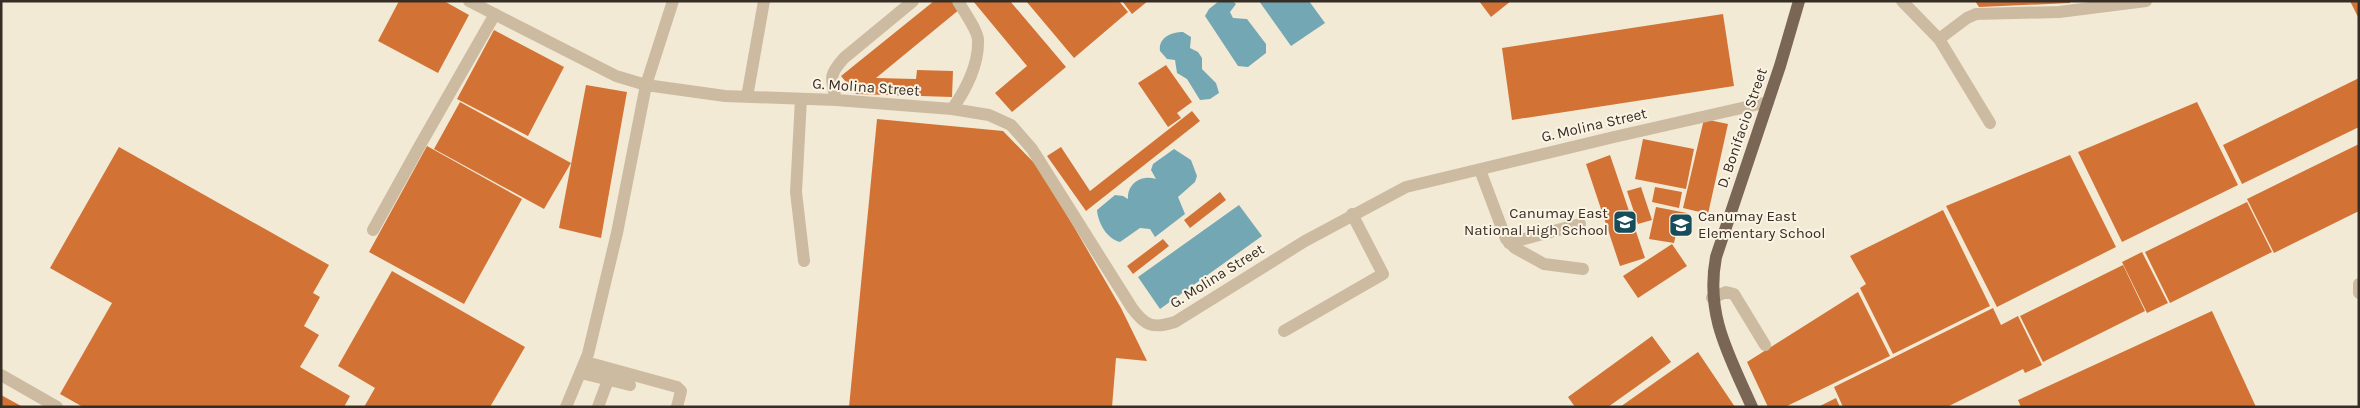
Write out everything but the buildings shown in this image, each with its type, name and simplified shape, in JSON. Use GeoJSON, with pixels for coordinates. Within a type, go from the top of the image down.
{"type":"FeatureCollection","features":[{"type":"Feature","properties":{"kind":"main road","name":"D. Bonifacio Street"},"geometry":{"type":"LineString","coordinates":[[1752,407],[1723,342],[1715,318],[1712,278],[1716,257],[1768,102],[1799,1]]}},
{"type":"Feature","properties":{"kind":"street"},"geometry":{"type":"LineString","coordinates":[[566,407],[583,368],[617,232],[646,85],[673,1]]}},
{"type":"Feature","properties":{"kind":"street"},"geometry":{"type":"LineString","coordinates":[[747,97],[764,1]]}},
{"type":"Feature","properties":{"kind":"street"},"geometry":{"type":"LineString","coordinates":[[952,109],[961,96],[974,67],[978,38],[958,1]]}},
{"type":"Feature","properties":{"kind":"street"},"geometry":{"type":"LineString","coordinates":[[1902,1],[1939,39],[1990,124]]}},
{"type":"Feature","properties":{"kind":"street"},"geometry":{"type":"LineString","coordinates":[[1939,39],[1967,18],[1976,14],[2059,12],[2146,1]]}},
{"type":"Feature","properties":{"kind":"street","name":"G. Molina Street"},"geometry":{"type":"LineString","coordinates":[[470,2],[616,76],[646,85],[725,96],[836,100],[952,109],[989,115],[1011,125],[1032,149],[1060,190],[1132,308],[1139,318],[1150,326],[1162,326],[1175,322],[1322,226],[1352,214],[1406,187],[1768,102]]}},
{"type":"Feature","properties":{"kind":"street"},"geometry":{"type":"LineString","coordinates":[[836,100],[831,76],[835,68],[844,58],[912,2]]}},
{"type":"Feature","properties":{"kind":"street"},"geometry":{"type":"LineString","coordinates":[[374,230],[418,147],[495,14]]}},
{"type":"Feature","properties":{"kind":"street"},"geometry":{"type":"LineString","coordinates":[[801,99],[796,192],[804,261]]}},
{"type":"Feature","properties":{"kind":"street"},"geometry":{"type":"LineString","coordinates":[[1480,170],[1499,224],[1515,248],[1544,264],[1583,269]]}},
{"type":"Feature","properties":{"kind":"street"},"geometry":{"type":"LineString","coordinates":[[1284,331],[1382,274],[1352,214]]}},
{"type":"Feature","properties":{"kind":"street"},"geometry":{"type":"LineString","coordinates":[[1510,243],[1580,224]]}},
{"type":"Feature","properties":{"kind":"street"},"geometry":{"type":"LineString","coordinates":[[2359,284],[2359,293]]}},
{"type":"Feature","properties":{"kind":"street"},"geometry":{"type":"LineString","coordinates":[[1712,298],[1726,292],[1734,294],[1765,345]]}},
{"type":"Feature","properties":{"kind":"street"},"geometry":{"type":"LineString","coordinates":[[583,368],[608,380],[630,385]]}},
{"type":"Feature","properties":{"kind":"street"},"geometry":{"type":"LineString","coordinates":[[583,368],[677,387],[680,392],[677,407]]}},
{"type":"Feature","properties":{"kind":"street"},"geometry":{"type":"LineString","coordinates":[[1,376],[57,407]]}},
{"type":"Feature","properties":{"kind":"street"},"geometry":{"type":"LineString","coordinates":[[598,407],[608,380]]}},
{"type":"Feature","properties":{"kind":"water"},"geometry":{"type":"Polygon","coordinates":[[[1219,1],[1233,1],[1236,4],[1230,12],[1233,18],[1247,19],[1266,44],[1266,53],[1248,67],[1238,66],[1205,16],[1209,9],[1219,1]]]}},
{"type":"Feature","properties":{"kind":"water"},"geometry":{"type":"Polygon","coordinates":[[[1259,1],[1309,1],[1325,23],[1291,46],[1259,1]]]}},
{"type":"Feature","properties":{"kind":"water"},"geometry":{"type":"Polygon","coordinates":[[[1183,32],[1191,37],[1190,48],[1198,52],[1202,58],[1202,69],[1216,83],[1219,93],[1210,99],[1200,100],[1187,79],[1177,73],[1175,60],[1167,59],[1160,51],[1163,39],[1174,33],[1183,32]]]}},
{"type":"Feature","properties":{"kind":"water"},"geometry":{"type":"Polygon","coordinates":[[[1174,149],[1191,160],[1197,176],[1195,182],[1178,197],[1185,214],[1155,237],[1150,229],[1140,228],[1120,242],[1111,238],[1101,225],[1097,210],[1115,195],[1128,199],[1132,185],[1140,179],[1156,179],[1151,170],[1153,164],[1174,149]]]}},
{"type":"Feature","properties":{"kind":"water"},"geometry":{"type":"Polygon","coordinates":[[[1239,205],[1262,236],[1160,309],[1138,277],[1239,205]]]}},
{"type":"Feature","properties":{"kind":"place","name":"Canumay East National High School"},"geometry":{"type":"Point","coordinates":[1625,222]}},
{"type":"Feature","properties":{"kind":"place","name":"Canumay East Elementary School"},"geometry":{"type":"Point","coordinates":[1681,225]}}]}
